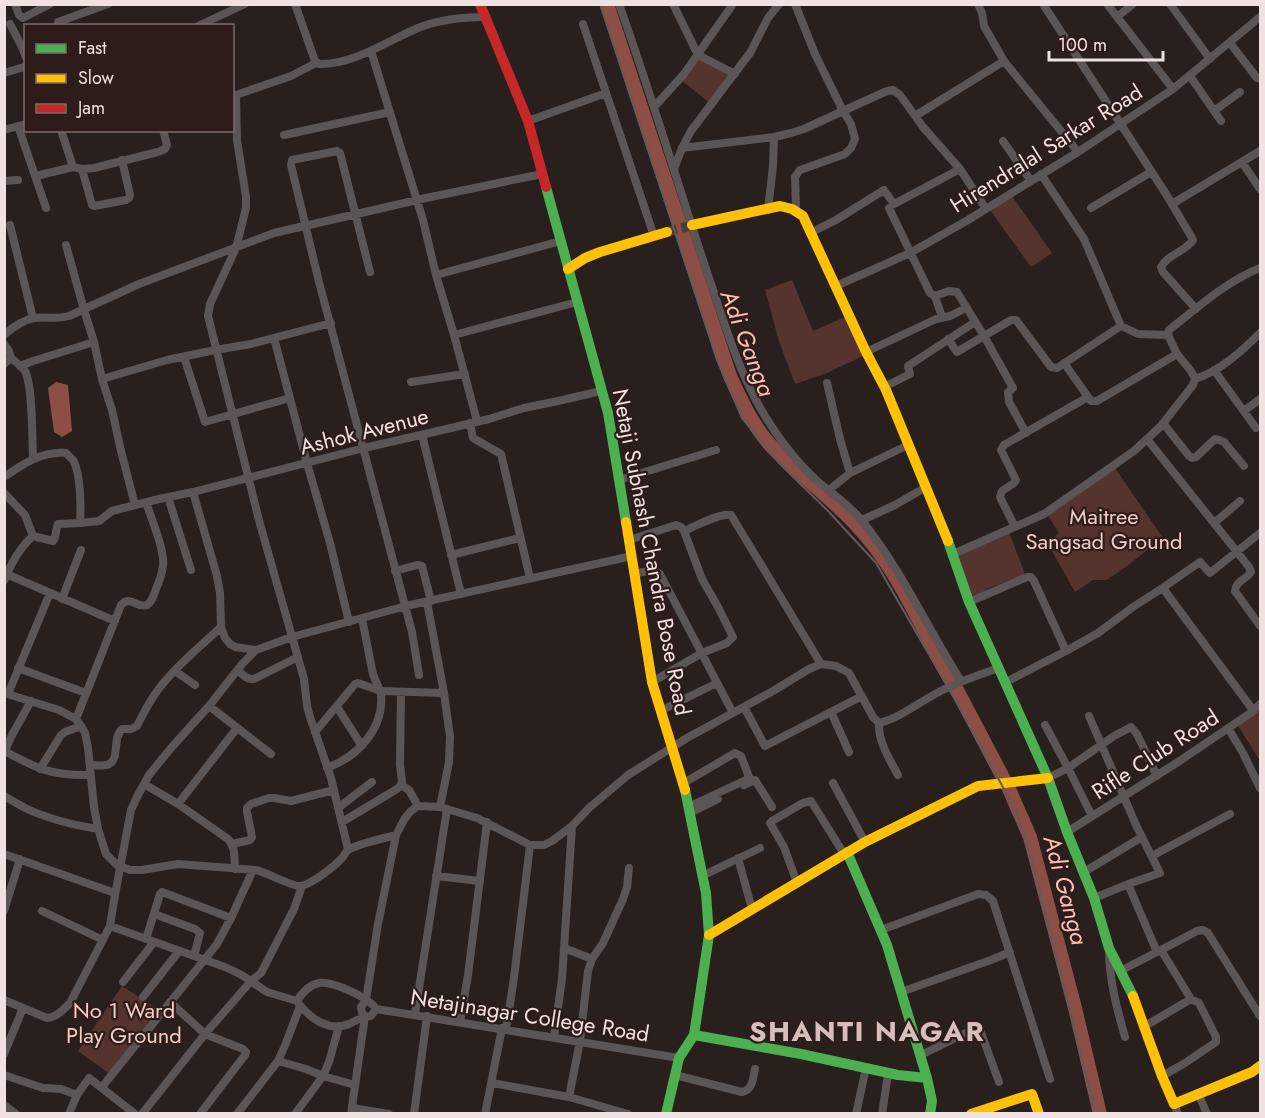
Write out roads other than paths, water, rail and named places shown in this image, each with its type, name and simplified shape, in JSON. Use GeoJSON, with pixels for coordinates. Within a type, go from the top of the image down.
{"type":"FeatureCollection","features":[{"type":"Feature","properties":{"kind":"street"},"geometry":{"type":"LineString","coordinates":[[15,4],[19,15],[23,18]]}},
{"type":"Feature","properties":{"kind":"street"},"geometry":{"type":"LineString","coordinates":[[24,52],[7,24],[50,4]]}},
{"type":"Feature","properties":{"kind":"street"},"geometry":{"type":"LineString","coordinates":[[58,22],[108,4]]}},
{"type":"Feature","properties":{"kind":"street"},"geometry":{"type":"LineString","coordinates":[[202,24],[245,4]]}},
{"type":"Feature","properties":{"kind":"street"},"geometry":{"type":"LineString","coordinates":[[295,4],[316,63]]}},
{"type":"Feature","properties":{"kind":"street","name":"Netaji Subhash Chandra Bose Road"},"geometry":{"type":"LineString","coordinates":[[480,4],[528,121],[608,413],[652,682],[689,810],[706,893],[709,935],[694,1035],[679,1058],[666,1113]]}},
{"type":"Feature","properties":{"kind":"street"},"geometry":{"type":"LineString","coordinates":[[619,4],[730,336],[756,400],[798,460],[816,479],[851,508],[884,549],[961,681]]}},
{"type":"Feature","properties":{"kind":"street"},"geometry":{"type":"LineString","coordinates":[[673,4],[698,55],[735,75]]}},
{"type":"Feature","properties":{"kind":"street"},"geometry":{"type":"LineString","coordinates":[[655,106],[684,74],[733,4]]}},
{"type":"Feature","properties":{"kind":"street"},"geometry":{"type":"LineString","coordinates":[[674,169],[691,132],[735,75],[750,53],[768,18],[779,4]]}},
{"type":"Feature","properties":{"kind":"street"},"geometry":{"type":"LineString","coordinates":[[795,4],[815,54],[851,124],[855,139],[845,154],[798,172],[795,177],[796,210]]}},
{"type":"Feature","properties":{"kind":"street"},"geometry":{"type":"LineString","coordinates":[[978,4],[984,27],[1004,61],[1078,152]]}},
{"type":"Feature","properties":{"kind":"street"},"geometry":{"type":"LineString","coordinates":[[1043,4],[1193,240],[1161,267],[1196,309]]}},
{"type":"Feature","properties":{"kind":"street"},"geometry":{"type":"LineString","coordinates":[[1107,4],[1173,89]]}},
{"type":"Feature","properties":{"kind":"street"},"geometry":{"type":"LineString","coordinates":[[1117,17],[1133,4]]}},
{"type":"Feature","properties":{"kind":"street"},"geometry":{"type":"LineString","coordinates":[[1170,4],[1210,59]]}},
{"type":"Feature","properties":{"kind":"street"},"geometry":{"type":"LineString","coordinates":[[348,849],[334,790],[307,706],[304,679],[260,524],[208,316],[210,304],[236,248],[243,222],[246,197],[237,140],[234,96],[291,76],[316,63],[334,63],[371,51],[417,28],[437,21],[458,17],[486,17]]}},
{"type":"Feature","properties":{"kind":"street","name":"Hirendralal Sarkar Road"},"geometry":{"type":"LineString","coordinates":[[836,286],[911,252],[1078,152],[1173,89],[1260,17]]}},
{"type":"Feature","properties":{"kind":"street"},"geometry":{"type":"LineString","coordinates":[[583,24],[654,236]]}},
{"type":"Feature","properties":{"kind":"street"},"geometry":{"type":"LineString","coordinates":[[1230,43],[1257,78]]}},
{"type":"Feature","properties":{"kind":"street"},"geometry":{"type":"LineString","coordinates":[[371,51],[417,200],[465,374],[474,422],[474,438],[501,454],[530,578]]}},
{"type":"Feature","properties":{"kind":"street"},"geometry":{"type":"LineString","coordinates":[[915,116],[1004,61]]}},
{"type":"Feature","properties":{"kind":"street"},"geometry":{"type":"LineString","coordinates":[[4,73],[24,67]]}},
{"type":"Feature","properties":{"kind":"street"},"geometry":{"type":"LineString","coordinates":[[1190,76],[1221,121]]}},
{"type":"Feature","properties":{"kind":"street"},"geometry":{"type":"LineString","coordinates":[[682,148],[774,137],[804,129],[886,91],[893,90],[900,95],[923,127],[960,169],[986,209]]}},
{"type":"Feature","properties":{"kind":"street"},"geometry":{"type":"LineString","coordinates":[[1214,111],[1240,92]]}},
{"type":"Feature","properties":{"kind":"street"},"geometry":{"type":"LineString","coordinates":[[528,121],[606,93]]}},
{"type":"Feature","properties":{"kind":"street"},"geometry":{"type":"LineString","coordinates":[[284,135],[390,112]]}},
{"type":"Feature","properties":{"kind":"street"},"geometry":{"type":"LineString","coordinates":[[4,130],[22,125],[46,208]]}},
{"type":"Feature","properties":{"kind":"street"},"geometry":{"type":"LineString","coordinates":[[62,132],[73,167]]}},
{"type":"Feature","properties":{"kind":"street"},"geometry":{"type":"LineString","coordinates":[[36,176],[73,167],[94,168],[158,152],[165,149],[167,145],[164,132]]}},
{"type":"Feature","properties":{"kind":"street"},"geometry":{"type":"LineString","coordinates":[[768,210],[774,137]]}},
{"type":"Feature","properties":{"kind":"street"},"geometry":{"type":"LineString","coordinates":[[1003,141],[1031,181]]}},
{"type":"Feature","properties":{"kind":"street"},"geometry":{"type":"LineString","coordinates":[[1172,204],[1260,150]]}},
{"type":"Feature","properties":{"kind":"street"},"geometry":{"type":"LineString","coordinates":[[370,272],[340,153],[337,151],[291,162],[319,282],[406,606],[419,675]]}},
{"type":"Feature","properties":{"kind":"street"},"geometry":{"type":"LineString","coordinates":[[82,169],[92,205],[126,200],[130,195],[122,160]]}},
{"type":"Feature","properties":{"kind":"street"},"geometry":{"type":"LineString","coordinates":[[1242,162],[1260,189]]}},
{"type":"Feature","properties":{"kind":"street"},"geometry":{"type":"LineString","coordinates":[[810,233],[836,220],[884,190],[894,204],[960,169]]}},
{"type":"Feature","properties":{"kind":"street"},"geometry":{"type":"LineString","coordinates":[[1091,208],[1151,172]]}},
{"type":"Feature","properties":{"kind":"street"},"geometry":{"type":"LineString","coordinates":[[4,334],[20,323],[33,318],[57,319],[84,310],[139,284],[274,234],[417,200],[542,174]]}},
{"type":"Feature","properties":{"kind":"street"},"geometry":{"type":"LineString","coordinates":[[1041,174],[1084,239],[1121,326],[1138,334],[1168,334]]}},
{"type":"Feature","properties":{"kind":"street"},"geometry":{"type":"LineString","coordinates":[[4,181],[18,180]]}},
{"type":"Feature","properties":{"kind":"street"},"geometry":{"type":"LineString","coordinates":[[692,225],[780,206],[796,210],[803,216],[884,387],[953,554],[969,602],[1048,778],[1094,898],[1108,948],[1136,1002],[1177,1111],[1198,1093],[1252,1072],[1260,1066]]}},
{"type":"Feature","properties":{"kind":"street"},"geometry":{"type":"LineString","coordinates":[[889,208],[930,293],[934,296],[942,317]]}},
{"type":"Feature","properties":{"kind":"street"},"geometry":{"type":"LineString","coordinates":[[10,225],[33,318]]}},
{"type":"Feature","properties":{"kind":"street"},"geometry":{"type":"LineString","coordinates":[[568,268],[600,252],[667,232]]}},
{"type":"Feature","properties":{"kind":"street"},"geometry":{"type":"LineString","coordinates":[[436,275],[561,242]]}},
{"type":"Feature","properties":{"kind":"street"},"geometry":{"type":"LineString","coordinates":[[66,245],[94,342],[135,505]]}},
{"type":"Feature","properties":{"kind":"street"},"geometry":{"type":"LineString","coordinates":[[953,554],[1044,514],[1134,451],[1147,439],[1163,423],[1193,385],[1195,379],[1177,354],[1168,334],[1169,330],[1235,281],[1260,268]]}},
{"type":"Feature","properties":{"kind":"street"},"geometry":{"type":"LineString","coordinates":[[934,296],[950,291],[957,292],[1013,388],[1008,392],[1009,402],[1026,433]]}},
{"type":"Feature","properties":{"kind":"street"},"geometry":{"type":"LineString","coordinates":[[454,335],[577,302]]}},
{"type":"Feature","properties":{"kind":"street"},"geometry":{"type":"LineString","coordinates":[[866,352],[966,308]]}},
{"type":"Feature","properties":{"kind":"street"},"geometry":{"type":"LineString","coordinates":[[948,339],[957,352],[1014,319],[1051,368],[1057,368],[1121,326]]}},
{"type":"Feature","properties":{"kind":"street"},"geometry":{"type":"LineString","coordinates":[[884,387],[909,374],[908,366],[975,322]]}},
{"type":"Feature","properties":{"kind":"street"},"geometry":{"type":"LineString","coordinates":[[102,379],[167,360],[251,344],[331,323]]}},
{"type":"Feature","properties":{"kind":"street"},"geometry":{"type":"LineString","coordinates":[[1195,379],[1225,363],[1260,333]]}},
{"type":"Feature","properties":{"kind":"street"},"geometry":{"type":"LineString","coordinates":[[274,338],[330,543],[349,622]]}},
{"type":"Feature","properties":{"kind":"street"},"geometry":{"type":"LineString","coordinates":[[20,366],[94,342]]}},
{"type":"Feature","properties":{"kind":"street"},"geometry":{"type":"LineString","coordinates":[[4,344],[9,351],[8,361],[20,366],[26,373],[31,401],[33,458]]}},
{"type":"Feature","properties":{"kind":"street"},"geometry":{"type":"LineString","coordinates":[[1064,363],[1091,401],[1101,399],[1177,354]]}},
{"type":"Feature","properties":{"kind":"street"},"geometry":{"type":"LineString","coordinates":[[184,357],[205,422],[290,398]]}},
{"type":"Feature","properties":{"kind":"street"},"geometry":{"type":"LineString","coordinates":[[1214,370],[1256,428]]}},
{"type":"Feature","properties":{"kind":"street"},"geometry":{"type":"LineString","coordinates":[[411,382],[465,374]]}},
{"type":"Feature","properties":{"kind":"street"},"geometry":{"type":"LineString","coordinates":[[827,383],[850,473]]}},
{"type":"Feature","properties":{"kind":"street","name":"Ashok Avenue"},"geometry":{"type":"LineString","coordinates":[[33,536],[53,541],[58,524],[99,521],[112,511],[146,502],[602,390]]}},
{"type":"Feature","properties":{"kind":"street"},"geometry":{"type":"LineString","coordinates":[[1015,527],[1000,497],[1002,491],[1016,480],[1001,450],[1004,445],[1088,397]]}},
{"type":"Feature","properties":{"kind":"street"},"geometry":{"type":"LineString","coordinates":[[1244,411],[1260,399]]}},
{"type":"Feature","properties":{"kind":"street"},"geometry":{"type":"LineString","coordinates":[[1163,423],[1192,458],[1215,440],[1219,440],[1224,442],[1244,466]]}},
{"type":"Feature","properties":{"kind":"street"},"geometry":{"type":"LineString","coordinates":[[422,435],[461,594]]}},
{"type":"Feature","properties":{"kind":"street"},"geometry":{"type":"LineString","coordinates":[[1147,439],[1251,572],[1239,582],[1235,591],[1260,626]]}},
{"type":"Feature","properties":{"kind":"street"},"geometry":{"type":"LineString","coordinates":[[830,490],[850,473],[908,445]]}},
{"type":"Feature","properties":{"kind":"street"},"geometry":{"type":"LineString","coordinates":[[619,480],[716,450]]}},
{"type":"Feature","properties":{"kind":"street"},"geometry":{"type":"LineString","coordinates":[[4,477],[33,458],[56,452],[66,453],[73,460],[77,471],[81,506],[80,523]]}},
{"type":"Feature","properties":{"kind":"street"},"geometry":{"type":"LineString","coordinates":[[862,520],[926,488]]}},
{"type":"Feature","properties":{"kind":"street"},"geometry":{"type":"LineString","coordinates":[[193,492],[217,576],[221,627],[225,638],[235,647],[256,650]]}},
{"type":"Feature","properties":{"kind":"street"},"geometry":{"type":"LineString","coordinates":[[4,493],[25,515],[33,536],[5,576],[25,581],[115,621]]}},
{"type":"Feature","properties":{"kind":"street"},"geometry":{"type":"LineString","coordinates":[[168,497],[191,570]]}},
{"type":"Feature","properties":{"kind":"street"},"geometry":{"type":"LineString","coordinates":[[1214,523],[1240,501]]}},
{"type":"Feature","properties":{"kind":"street"},"geometry":{"type":"LineString","coordinates":[[40,769],[61,735],[79,722],[86,693],[121,605],[124,601],[129,600],[143,606],[152,600],[163,564],[146,502]]}},
{"type":"Feature","properties":{"kind":"street"},"geometry":{"type":"LineString","coordinates":[[684,531],[720,516],[731,515],[821,664]]}},
{"type":"Feature","properties":{"kind":"street"},"geometry":{"type":"LineString","coordinates":[[629,540],[676,525],[681,527],[702,579],[733,637],[727,643],[702,653],[652,682]]}},
{"type":"Feature","properties":{"kind":"street"},"geometry":{"type":"LineString","coordinates":[[1006,682],[1098,633],[1200,562],[1210,573],[1260,533]]}},
{"type":"Feature","properties":{"kind":"street"},"geometry":{"type":"LineString","coordinates":[[451,555],[520,538]]}},
{"type":"Feature","properties":{"kind":"street"},"geometry":{"type":"LineString","coordinates":[[62,599],[81,550]]}},
{"type":"Feature","properties":{"kind":"street"},"geometry":{"type":"LineString","coordinates":[[4,1000],[47,1018],[53,1017],[70,1003],[110,927],[131,810],[138,795],[149,776],[171,748],[256,650],[292,637],[406,606],[632,556]]}},
{"type":"Feature","properties":{"kind":"street"},"geometry":{"type":"LineString","coordinates":[[395,571],[417,565],[422,566],[450,737],[436,876],[415,1014]]}},
{"type":"Feature","properties":{"kind":"street"},"geometry":{"type":"LineString","coordinates":[[634,574],[650,571],[660,574],[733,712]]}},
{"type":"Feature","properties":{"kind":"street"},"geometry":{"type":"LineString","coordinates":[[969,602],[1031,577],[1066,651]]}},
{"type":"Feature","properties":{"kind":"street"},"geometry":{"type":"LineString","coordinates":[[1161,589],[1165,591],[1253,710]]}},
{"type":"Feature","properties":{"kind":"street"},"geometry":{"type":"LineString","coordinates":[[50,593],[6,693],[58,710],[79,722],[86,733],[98,829],[106,854],[120,866],[130,870],[142,870],[178,864],[253,870],[266,872],[296,886],[302,886],[341,859],[348,849],[396,835]]}},
{"type":"Feature","properties":{"kind":"street"},"geometry":{"type":"LineString","coordinates":[[327,768],[338,764],[362,746],[377,726],[381,691],[374,675],[362,619]]}},
{"type":"Feature","properties":{"kind":"street"},"geometry":{"type":"LineString","coordinates":[[90,765],[111,763],[114,758],[118,732],[137,726],[148,703],[161,686],[221,627]]}},
{"type":"Feature","properties":{"kind":"street"},"geometry":{"type":"LineString","coordinates":[[238,670],[250,680],[298,657]]}},
{"type":"Feature","properties":{"kind":"street"},"geometry":{"type":"LineString","coordinates":[[389,1113],[351,1111],[365,1016],[361,1007],[366,1000],[396,835],[411,811],[418,806],[443,808],[487,822],[530,845],[544,845],[572,826],[589,808],[628,775],[733,712],[821,664],[836,666],[849,673],[873,717],[879,723]]}},
{"type":"Feature","properties":{"kind":"street"},"geometry":{"type":"LineString","coordinates":[[18,668],[86,693]]}},
{"type":"Feature","properties":{"kind":"street"},"geometry":{"type":"LineString","coordinates":[[879,723],[889,721],[961,681],[999,668]]}},
{"type":"Feature","properties":{"kind":"street"},"geometry":{"type":"LineString","coordinates":[[175,671],[195,685]]}},
{"type":"Feature","properties":{"kind":"street"},"geometry":{"type":"LineString","coordinates":[[315,732],[358,683],[381,691],[444,693]]}},
{"type":"Feature","properties":{"kind":"street"},"geometry":{"type":"LineString","coordinates":[[660,711],[717,683]]}},
{"type":"Feature","properties":{"kind":"street"},"geometry":{"type":"LineString","coordinates":[[342,822],[401,785],[399,765],[401,692]]}},
{"type":"Feature","properties":{"kind":"street"},"geometry":{"type":"LineString","coordinates":[[744,707],[765,746],[862,696]]}},
{"type":"Feature","properties":{"kind":"street"},"geometry":{"type":"LineString","coordinates":[[31,700],[5,752],[52,773],[91,775]]}},
{"type":"Feature","properties":{"kind":"street","name":"Rifle Club Road"},"geometry":{"type":"LineString","coordinates":[[1067,832],[1157,776],[1260,704]]}},
{"type":"Feature","properties":{"kind":"street"},"geometry":{"type":"LineString","coordinates":[[208,706],[271,754]]}},
{"type":"Feature","properties":{"kind":"street"},"geometry":{"type":"LineString","coordinates":[[337,707],[362,746]]}},
{"type":"Feature","properties":{"kind":"street"},"geometry":{"type":"LineString","coordinates":[[831,712],[849,752]]}},
{"type":"Feature","properties":{"kind":"street"},"geometry":{"type":"LineString","coordinates":[[1089,716],[1123,796],[1160,873],[1094,898]]}},
{"type":"Feature","properties":{"kind":"street"},"geometry":{"type":"LineString","coordinates":[[879,723],[878,730],[881,740],[898,775]]}},
{"type":"Feature","properties":{"kind":"street"},"geometry":{"type":"LineString","coordinates":[[1046,725],[1092,816]]}},
{"type":"Feature","properties":{"kind":"street"},"geometry":{"type":"LineString","coordinates":[[709,935],[885,831],[978,786],[1048,778],[1068,768],[1114,736],[1133,727],[1157,776]]}},
{"type":"Feature","properties":{"kind":"street"},"geometry":{"type":"LineString","coordinates":[[178,804],[237,728]]}},
{"type":"Feature","properties":{"kind":"street"},"geometry":{"type":"LineString","coordinates":[[1228,728],[1260,788]]}},
{"type":"Feature","properties":{"kind":"street"},"geometry":{"type":"LineString","coordinates":[[682,784],[735,753],[741,756],[749,773],[748,779],[689,810]]}},
{"type":"Feature","properties":{"kind":"street"},"geometry":{"type":"LineString","coordinates":[[689,810],[755,780],[772,807]]}},
{"type":"Feature","properties":{"kind":"street"},"geometry":{"type":"LineString","coordinates":[[338,808],[372,782]]}},
{"type":"Feature","properties":{"kind":"street"},"geometry":{"type":"LineString","coordinates":[[832,783],[865,843]]}},
{"type":"Feature","properties":{"kind":"street"},"geometry":{"type":"LineString","coordinates":[[144,784],[178,804],[232,844],[234,868]]}},
{"type":"Feature","properties":{"kind":"street"},"geometry":{"type":"LineString","coordinates":[[401,785],[409,790],[418,806]]}},
{"type":"Feature","properties":{"kind":"street"},"geometry":{"type":"LineString","coordinates":[[232,844],[250,840],[252,837],[247,812],[251,804],[274,798],[291,801],[334,790]]}},
{"type":"Feature","properties":{"kind":"street"},"geometry":{"type":"LineString","coordinates":[[4,796],[43,815],[98,829]]}},
{"type":"Feature","properties":{"kind":"street"},"geometry":{"type":"LineString","coordinates":[[797,883],[784,847],[770,823],[803,803],[811,801],[845,853],[887,945],[927,1077],[932,1101],[930,1113]]}},
{"type":"Feature","properties":{"kind":"street"},"geometry":{"type":"LineString","coordinates":[[1152,856],[1230,814]]}},
{"type":"Feature","properties":{"kind":"street"},"geometry":{"type":"LineString","coordinates":[[460,1022],[487,822]]}},
{"type":"Feature","properties":{"kind":"street"},"geometry":{"type":"LineString","coordinates":[[554,1037],[560,997],[572,826]]}},
{"type":"Feature","properties":{"kind":"street"},"geometry":{"type":"LineString","coordinates":[[1084,872],[1142,837]]}},
{"type":"Feature","properties":{"kind":"street"},"geometry":{"type":"LineString","coordinates":[[485,1113],[514,978],[530,845]]}},
{"type":"Feature","properties":{"kind":"street"},"geometry":{"type":"LineString","coordinates":[[702,876],[760,848]]}},
{"type":"Feature","properties":{"kind":"street"},"geometry":{"type":"LineString","coordinates":[[4,854],[112,892],[115,896]]}},
{"type":"Feature","properties":{"kind":"street"},"geometry":{"type":"LineString","coordinates":[[738,858],[752,909]]}},
{"type":"Feature","properties":{"kind":"street"},"geometry":{"type":"LineString","coordinates":[[4,910],[20,859]]}},
{"type":"Feature","properties":{"kind":"street"},"geometry":{"type":"LineString","coordinates":[[569,1097],[580,1041],[588,971],[623,899],[627,887],[628,868]]}},
{"type":"Feature","properties":{"kind":"street"},"geometry":{"type":"LineString","coordinates":[[102,1087],[206,960],[231,918],[253,870]]}},
{"type":"Feature","properties":{"kind":"street"},"geometry":{"type":"LineString","coordinates":[[436,876],[480,881]]}},
{"type":"Feature","properties":{"kind":"street"},"geometry":{"type":"LineString","coordinates":[[1128,884],[1159,951],[1191,999],[1199,1003],[1216,1037],[1216,1042],[1162,1076]]}},
{"type":"Feature","properties":{"kind":"street"},"geometry":{"type":"LineString","coordinates":[[142,1113],[205,1034],[251,981],[261,973],[294,909],[302,886]]}},
{"type":"Feature","properties":{"kind":"street"},"geometry":{"type":"LineString","coordinates":[[123,982],[150,940],[160,894],[164,892],[231,918]]}},
{"type":"Feature","properties":{"kind":"street"},"geometry":{"type":"LineString","coordinates":[[881,930],[978,894],[986,895],[993,901],[1050,1079]]}},
{"type":"Feature","properties":{"kind":"street"},"geometry":{"type":"LineString","coordinates":[[42,911],[103,940]]}},
{"type":"Feature","properties":{"kind":"street"},"geometry":{"type":"LineString","coordinates":[[154,914],[200,933],[194,956]]}},
{"type":"Feature","properties":{"kind":"street"},"geometry":{"type":"LineString","coordinates":[[110,927],[240,974],[267,992],[299,1004],[309,1015],[329,1026],[349,1024],[365,1016],[371,1016],[376,1009],[373,1003],[334,984],[320,983],[308,988],[299,1004],[278,1060],[237,1113]]}},
{"type":"Feature","properties":{"kind":"street"},"geometry":{"type":"LineString","coordinates":[[1120,971],[1203,930],[1208,933],[1260,1016]]}},
{"type":"Feature","properties":{"kind":"street"},"geometry":{"type":"LineString","coordinates":[[564,948],[592,959]]}},
{"type":"Feature","properties":{"kind":"street"},"geometry":{"type":"LineString","coordinates":[[1108,948],[1116,1005],[1125,1037]]}},
{"type":"Feature","properties":{"kind":"street"},"geometry":{"type":"LineString","coordinates":[[143,997],[179,951]]}},
{"type":"Feature","properties":{"kind":"street"},"geometry":{"type":"LineString","coordinates":[[901,992],[1010,952]]}},
{"type":"Feature","properties":{"kind":"street"},"geometry":{"type":"LineString","coordinates":[[1145,1026],[1191,999]]}},
{"type":"Feature","properties":{"kind":"street"},"geometry":{"type":"LineString","coordinates":[[170,1002],[205,1034],[246,1052],[200,1113]]}},
{"type":"Feature","properties":{"kind":"street"},"geometry":{"type":"LineString","coordinates":[[4,1054],[24,1008]]}},
{"type":"Feature","properties":{"kind":"street","name":"Netajinagar College Road"},"geometry":{"type":"LineString","coordinates":[[376,1009],[679,1058]]}},
{"type":"Feature","properties":{"kind":"street"},"geometry":{"type":"LineString","coordinates":[[414,1113],[428,1016]]}},
{"type":"Feature","properties":{"kind":"street"},"geometry":{"type":"LineString","coordinates":[[295,1113],[323,1076],[332,1054],[339,1026]]}},
{"type":"Feature","properties":{"kind":"street"},"geometry":{"type":"LineString","coordinates":[[921,1055],[976,1028],[980,1030],[999,1082]]}},
{"type":"Feature","properties":{"kind":"street"},"geometry":{"type":"LineString","coordinates":[[694,1035],[801,1054],[888,1074],[927,1077]]}},
{"type":"Feature","properties":{"kind":"street"},"geometry":{"type":"LineString","coordinates":[[278,1060],[356,1085]]}},
{"type":"Feature","properties":{"kind":"street"},"geometry":{"type":"LineString","coordinates":[[856,1113],[866,1068]]}},
{"type":"Feature","properties":{"kind":"street"},"geometry":{"type":"LineString","coordinates":[[675,1075],[742,1092],[749,1088],[755,1069]]}},
{"type":"Feature","properties":{"kind":"street"},"geometry":{"type":"LineString","coordinates":[[882,1113],[888,1074]]}},
{"type":"Feature","properties":{"kind":"street"},"geometry":{"type":"LineString","coordinates":[[4,1075],[43,1088],[61,1089],[77,1095]]}},
{"type":"Feature","properties":{"kind":"street"},"geometry":{"type":"LineString","coordinates":[[69,1113],[77,1095],[89,1078],[135,1113]]}},
{"type":"Feature","properties":{"kind":"street"},"geometry":{"type":"LineString","coordinates":[[492,1083],[569,1097],[628,1113]]}},
{"type":"Feature","properties":{"kind":"street"},"geometry":{"type":"LineString","coordinates":[[1198,1093],[1207,1113]]}},
{"type":"Feature","properties":{"kind":"street"},"geometry":{"type":"LineString","coordinates":[[971,1113],[1032,1094],[1039,1113]]}},
{"type":"Feature","properties":{"kind":"street"},"geometry":{"type":"LineString","coordinates":[[4,1105],[16,1113]]}},
{"type":"Feature","properties":{"kind":"waterway","name":"Adi Ganga"},"geometry":{"type":"LineString","coordinates":[[607,4],[730,376],[744,405],[768,442],[836,505],[870,541],[903,590],[950,679]]}},
{"type":"Feature","properties":{"kind":"waterway","name":"Adi Ganga"},"geometry":{"type":"LineString","coordinates":[[957,690],[1009,789],[1030,837],[1100,1114]]}},
{"type":"Feature","properties":{"kind":"tunnel"},"geometry":{"type":"LineString","coordinates":[[667,232],[692,225]]}},
{"type":"Feature","properties":{"kind":"railway"},"geometry":{"type":"LineString","coordinates":[[600,4],[717,360],[742,418],[780,464],[876,563],[1016,811],[1032,861],[1096,1114]]}},
{"type":"Feature","properties":{"kind":"district","name":"SHANTI NAGAR"},"geometry":{"type":"Point","coordinates":[867,1031]}},
{"type":"Feature","properties":{"kind":"park label","name":"Maitree Sangsad Ground"},"geometry":{"type":"Point","coordinates":[1104,528]}},
{"type":"Feature","properties":{"kind":"park label","name":"No 1 Ward Play Ground"},"geometry":{"type":"Point","coordinates":[124,1022]}}]}
